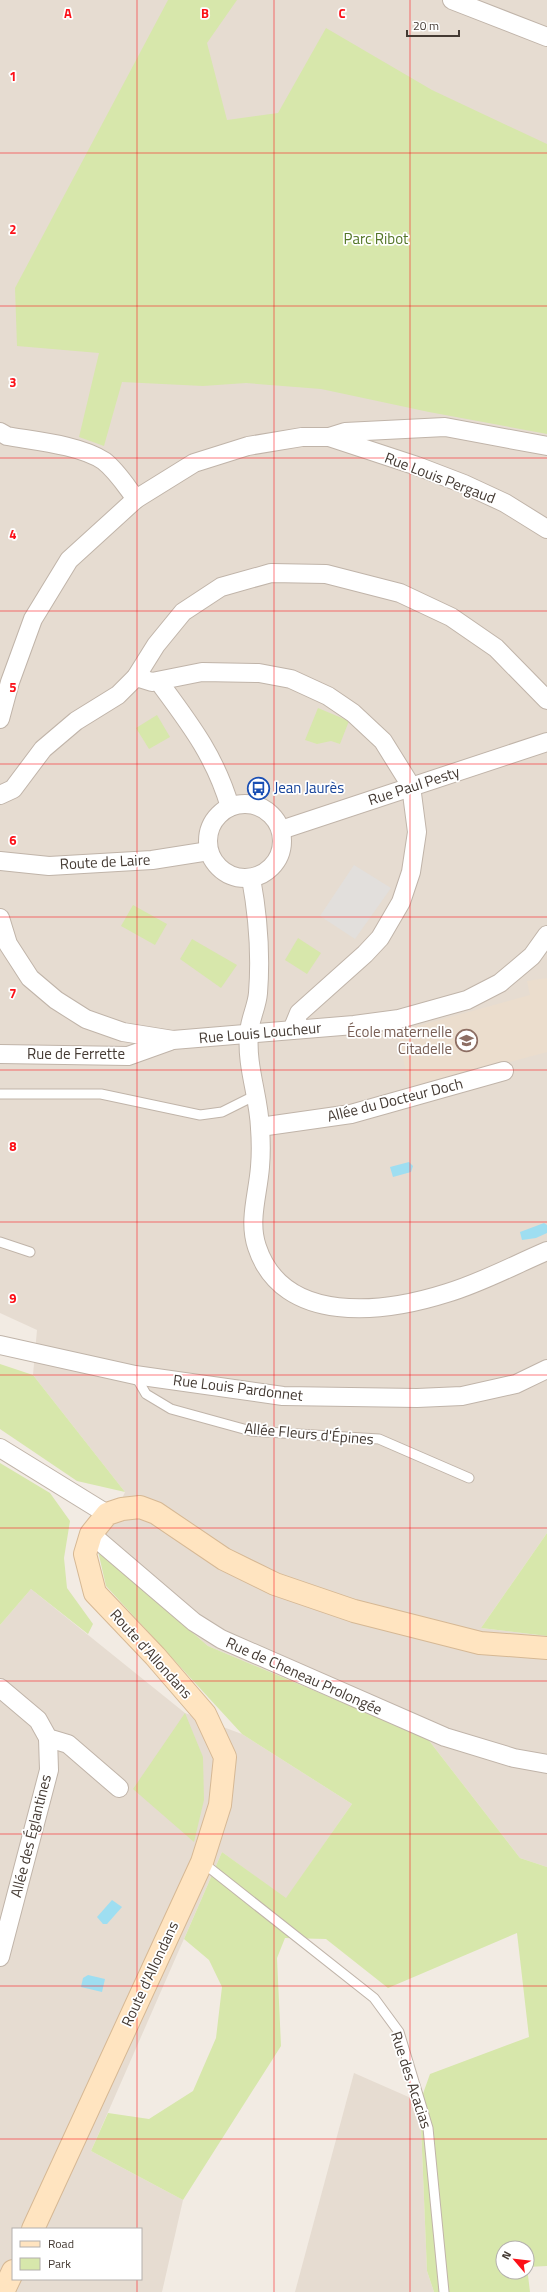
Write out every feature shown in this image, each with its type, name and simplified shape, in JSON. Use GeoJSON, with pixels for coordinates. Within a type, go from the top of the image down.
{"type":"FeatureCollection","features":[{"type":"Feature","properties":{"kind":"main road"},"geometry":{"type":"LineString","coordinates":[[107,1514],[122,1509],[140,1507],[156,1512],[224,1559],[275,1584],[354,1611],[480,1643],[547,1648]]}},
{"type":"Feature","properties":{"kind":"main road","name":"Route d'Allondans"},"geometry":{"type":"LineString","coordinates":[[32,2228],[202,1862],[220,1805],[225,1757],[205,1714],[155,1656],[95,1593],[85,1554],[91,1534],[107,1514]]}},
{"type":"Feature","properties":{"kind":"main road"},"geometry":{"type":"LineString","coordinates":[[3,2292],[12,2273]]}},
{"type":"Feature","properties":{"kind":"street"},"geometry":{"type":"LineString","coordinates":[[452,0],[493,7],[547,37]]}},
{"type":"Feature","properties":{"kind":"street"},"geometry":{"type":"LineString","coordinates":[[0,719],[10,682],[33,619],[69,560],[136,499],[194,463],[248,446],[302,437],[329,437],[345,432],[360,431],[445,427],[547,446]]}},
{"type":"Feature","properties":{"kind":"street","name":"Rue Louis Pergaud"},"geometry":{"type":"LineString","coordinates":[[329,437],[416,466],[464,484],[505,503],[547,529]]}},
{"type":"Feature","properties":{"kind":"street"},"geometry":{"type":"LineString","coordinates":[[2,438],[89,453],[104,462],[121,479],[136,499]]}},
{"type":"Feature","properties":{"kind":"street"},"geometry":{"type":"LineString","coordinates":[[0,795],[13,789],[43,749],[76,721],[118,695],[136,677],[156,645],[183,612],[221,587],[271,573],[326,574],[400,593],[452,617],[496,648],[547,700]]}},
{"type":"Feature","properties":{"kind":"street"},"geometry":{"type":"LineString","coordinates":[[136,677],[152,682],[159,682],[202,672],[258,673],[291,679],[328,696],[353,713],[383,741],[411,786],[417,832],[412,872],[401,902],[380,938],[366,954],[299,1013],[292,1030]]}},
{"type":"Feature","properties":{"kind":"street"},"geometry":{"type":"LineString","coordinates":[[159,682],[198,735],[222,778],[230,807]]}},
{"type":"Feature","properties":{"kind":"street","name":"Rue Paul Pesty"},"geometry":{"type":"LineString","coordinates":[[281,830],[547,742]]}},
{"type":"Feature","properties":{"kind":"street"},"geometry":{"type":"LineString","coordinates":[[249,804],[266,810],[275,819],[281,830],[283,842],[280,855],[274,866],[263,874],[251,878],[240,878],[221,869],[209,851],[210,830],[221,812],[230,807],[249,804]]}},
{"type":"Feature","properties":{"kind":"street","name":"Route de Laire"},"geometry":{"type":"LineString","coordinates":[[0,861],[49,866],[152,860],[209,851]]}},
{"type":"Feature","properties":{"kind":"street"},"geometry":{"type":"LineString","coordinates":[[251,878],[258,917],[258,995],[248,1034],[254,1096],[260,1127],[260,1166],[253,1219],[256,1246],[271,1273],[283,1286],[304,1299],[341,1308],[380,1308],[447,1293],[547,1251]]}},
{"type":"Feature","properties":{"kind":"street","name":"Rue Louis Loucheur"},"geometry":{"type":"LineString","coordinates":[[0,918],[8,944],[30,978],[56,1000],[86,1019],[123,1032],[173,1040],[354,1025],[399,1019],[466,1000],[500,983],[532,956],[547,935]]}},
{"type":"Feature","properties":{"kind":"street","name":"Rue de Ferrette"},"geometry":{"type":"LineString","coordinates":[[0,1054],[128,1056],[173,1040]]}},
{"type":"Feature","properties":{"kind":"street","name":"Allée du Docteur Doch"},"geometry":{"type":"LineString","coordinates":[[260,1127],[351,1114],[504,1071]]}},
{"type":"Feature","properties":{"kind":"street","name":"Rue Louis Pardonnet"},"geometry":{"type":"LineString","coordinates":[[0,1345],[135,1375],[283,1396],[417,1398],[462,1396],[516,1384],[547,1369]]}},
{"type":"Feature","properties":{"kind":"street"},"geometry":{"type":"LineString","coordinates":[[0,1448],[107,1514]]}},
{"type":"Feature","properties":{"kind":"street","name":"Rue de Cheneau Prolongée"},"geometry":{"type":"LineString","coordinates":[[91,1534],[194,1622],[220,1639],[445,1737],[514,1758],[547,1764]]}},
{"type":"Feature","properties":{"kind":"street"},"geometry":{"type":"LineString","coordinates":[[0,1688],[38,1720],[48,1738],[68,1744],[119,1788]]}},
{"type":"Feature","properties":{"kind":"street","name":"Allée des Églantines"},"geometry":{"type":"LineString","coordinates":[[0,1957],[49,1770],[48,1738]]}},
{"type":"Feature","properties":{"kind":"lane"},"geometry":{"type":"LineString","coordinates":[[0,1094],[101,1094],[200,1115],[222,1112],[254,1096]]}},
{"type":"Feature","properties":{"kind":"lane"},"geometry":{"type":"LineString","coordinates":[[0,1242],[30,1252]]}},
{"type":"Feature","properties":{"kind":"lane","name":"Allée Fleurs d'Épines"},"geometry":{"type":"LineString","coordinates":[[135,1375],[146,1394],[171,1409],[251,1431],[379,1439],[469,1478]]}},
{"type":"Feature","properties":{"kind":"lane","name":"Rue des Acacias"},"geometry":{"type":"LineString","coordinates":[[202,1862],[374,1998],[399,2032],[428,2128],[444,2292]]}},
{"type":"Feature","properties":{"kind":"shaded area"},"geometry":{"type":"Polygon","coordinates":[[[0,0],[547,0],[547,1533],[481,1628],[547,1636],[547,1867],[520,1858],[427,1738],[208,1646],[98,1551],[125,1492],[33,1375],[37,1330],[0,1313],[0,0]]]}},
{"type":"Feature","properties":{"kind":"shaded area"},"geometry":{"type":"Polygon","coordinates":[[[354,865],[391,888],[355,939],[320,916],[354,865]]]}},
{"type":"Feature","properties":{"kind":"shaded area"},"geometry":{"type":"Polygon","coordinates":[[[547,978],[547,1052],[411,1089],[396,1032],[530,995],[527,981],[547,978]]]}},
{"type":"Feature","properties":{"kind":"shaded area"},"geometry":{"type":"Polygon","coordinates":[[[31,1589],[185,1713],[242,1734],[352,1804],[286,1899],[222,1852],[91,2151],[183,2200],[162,2292],[0,2292],[0,1625],[31,1589]]]}},
{"type":"Feature","properties":{"kind":"shaded area"},"geometry":{"type":"Polygon","coordinates":[[[354,2073],[420,2102],[427,2271],[434,2292],[295,2292],[354,2073]]]}},
{"type":"Feature","properties":{"kind":"green space","name":"Parc Ribot"},"geometry":{"type":"Polygon","coordinates":[[[168,0],[237,0],[207,43],[227,120],[278,113],[326,28],[432,90],[547,144],[547,434],[429,412],[321,389],[246,383],[203,386],[122,382],[104,446],[79,437],[99,353],[17,346],[15,288],[168,0]]]}},
{"type":"Feature","properties":{"kind":"green space"},"geometry":{"type":"Polygon","coordinates":[[[318,708],[349,721],[340,744],[331,741],[317,744],[305,740],[318,708]]]}},
{"type":"Feature","properties":{"kind":"green space"},"geometry":{"type":"Polygon","coordinates":[[[157,715],[170,737],[149,749],[136,728],[157,715]]]}},
{"type":"Feature","properties":{"kind":"green space"},"geometry":{"type":"Polygon","coordinates":[[[133,905],[167,924],[155,945],[121,926],[133,905]]]}},
{"type":"Feature","properties":{"kind":"green space"},"geometry":{"type":"Polygon","coordinates":[[[298,938],[321,953],[307,974],[285,960],[298,938]]]}},
{"type":"Feature","properties":{"kind":"green space"},"geometry":{"type":"Polygon","coordinates":[[[192,939],[237,965],[221,988],[180,959],[192,939]]]}},
{"type":"Feature","properties":{"kind":"green space"},"geometry":{"type":"Polygon","coordinates":[[[0,1364],[33,1375],[125,1492],[77,1481],[0,1429],[0,1364]]]}},
{"type":"Feature","properties":{"kind":"green space"},"geometry":{"type":"Polygon","coordinates":[[[0,1463],[50,1493],[70,1521],[64,1558],[67,1588],[93,1624],[88,1634],[31,1589],[0,1625],[0,1463]]]}},
{"type":"Feature","properties":{"kind":"green space"},"geometry":{"type":"Polygon","coordinates":[[[547,1533],[547,1636],[481,1628],[547,1533]]]}},
{"type":"Feature","properties":{"kind":"green space"},"geometry":{"type":"Polygon","coordinates":[[[98,1551],[208,1646],[427,1738],[520,1858],[547,1867],[547,2266],[535,2267],[535,2240],[495,2240],[495,2280],[529,2280],[530,2292],[434,2292],[427,2271],[420,2102],[430,2074],[529,2037],[517,1933],[388,1988],[326,1939],[285,1938],[277,1958],[281,2046],[183,2200],[91,2151],[108,2113],[149,2119],[193,2091],[216,2038],[222,1987],[209,1960],[184,1939],[222,1852],[286,1898],[352,1804],[242,1734],[106,1586],[98,1551]]]}},
{"type":"Feature","properties":{"kind":"green space"},"geometry":{"type":"Polygon","coordinates":[[[185,1713],[203,1757],[204,1800],[194,1842],[133,1789],[185,1713]]]}},
{"type":"Feature","properties":{"kind":"water"},"geometry":{"type":"Polygon","coordinates":[[[409,1162],[413,1166],[411,1172],[393,1177],[390,1167],[409,1162]]]}},
{"type":"Feature","properties":{"kind":"water"},"geometry":{"type":"Polygon","coordinates":[[[544,1223],[547,1225],[547,1233],[536,1238],[522,1240],[520,1232],[544,1223]]]}},
{"type":"Feature","properties":{"kind":"water"},"geometry":{"type":"Polygon","coordinates":[[[112,1900],[122,1907],[107,1924],[103,1924],[97,1917],[112,1900]]]}},
{"type":"Feature","properties":{"kind":"water"},"geometry":{"type":"Polygon","coordinates":[[[88,1975],[105,1979],[102,1992],[81,1987],[83,1978],[88,1975]]]}},
{"type":"Feature","properties":{"kind":"place","name":"Jean Jaurès"},"geometry":{"type":"Point","coordinates":[258,788]}},
{"type":"Feature","properties":{"kind":"place","name":"École maternelle Citadelle"},"geometry":{"type":"Point","coordinates":[467,1041]}}]}
